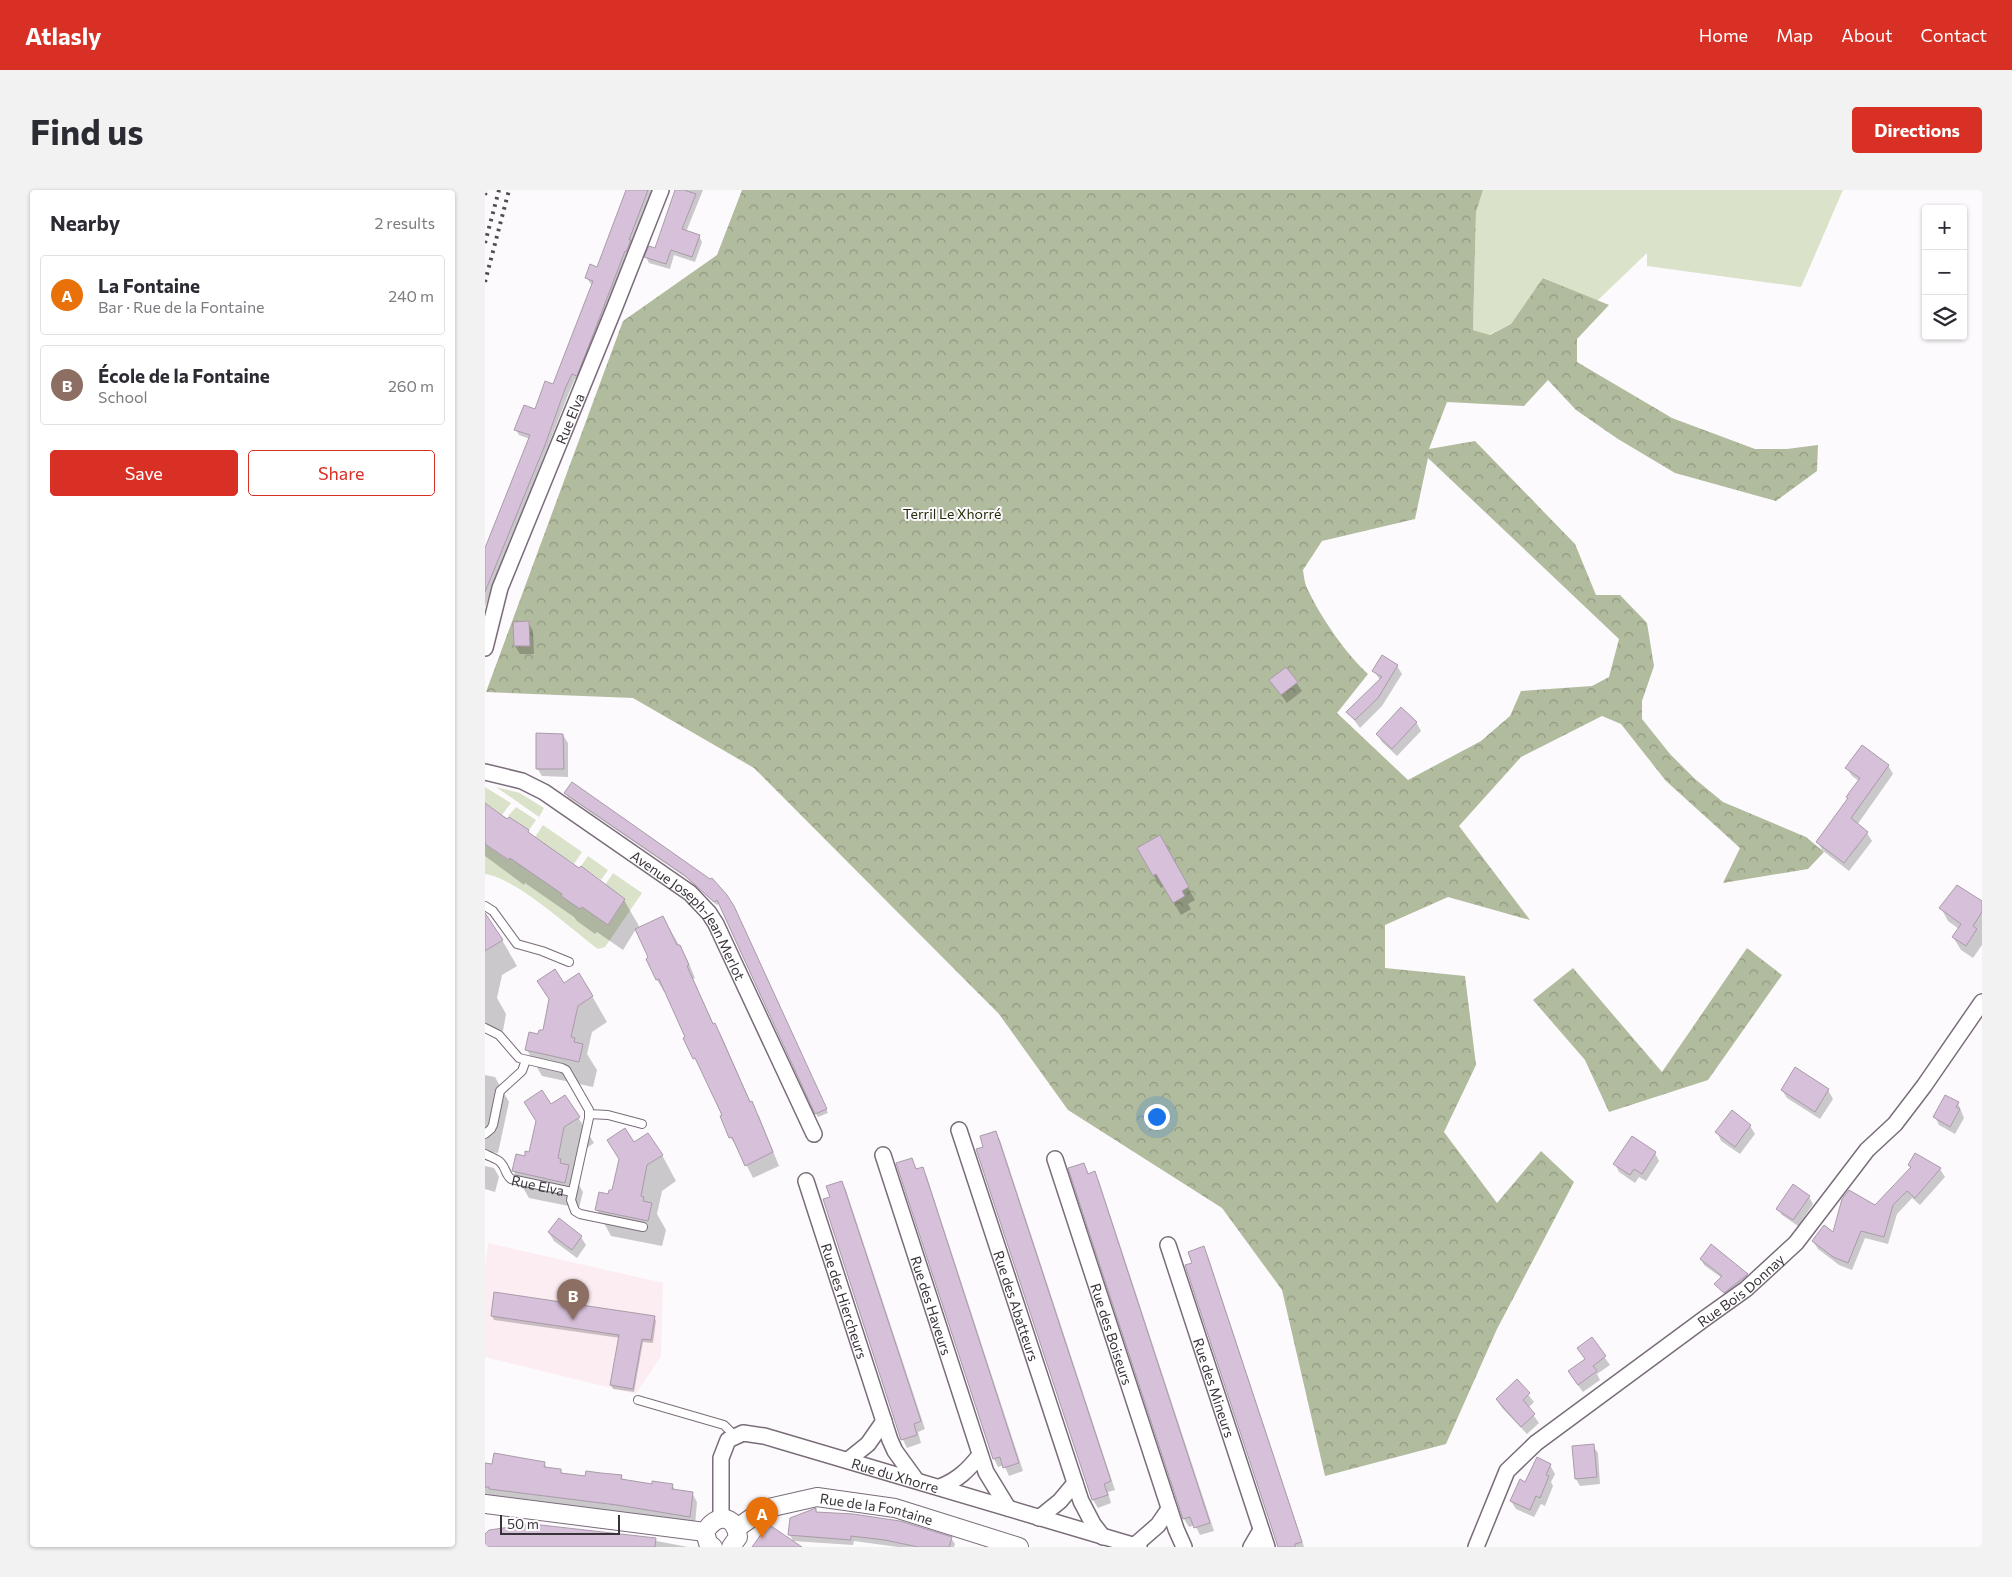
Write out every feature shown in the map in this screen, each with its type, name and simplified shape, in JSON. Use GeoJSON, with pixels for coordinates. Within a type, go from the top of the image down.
{"type":"FeatureCollection","features":[{"type":"Feature","properties":{"kind":"street","name":"Rue Elva"},"geometry":{"type":"LineString","coordinates":[[485,648],[499,588],[661,190]]}},
{"type":"Feature","properties":{"kind":"street","name":"Avenue Joseph-Jean Merlot"},"geometry":{"type":"LineString","coordinates":[[485,772],[522,781],[544,792],[671,879],[701,903],[716,924],[813,1134]]}},
{"type":"Feature","properties":{"kind":"street","name":"Rue Bois Donnay"},"geometry":{"type":"LineString","coordinates":[[1476,1547],[1507,1471],[1536,1443],[1704,1318],[1746,1290],[1796,1243],[1867,1150],[1895,1124],[1924,1086],[1982,1002]]}},
{"type":"Feature","properties":{"kind":"street","name":"Rue des Abatteurs"},"geometry":{"type":"LineString","coordinates":[[959,1130],[1075,1482],[1086,1512],[1103,1537]]}},
{"type":"Feature","properties":{"kind":"street","name":"Rue des Haveurs"},"geometry":{"type":"LineString","coordinates":[[883,1155],[980,1455],[991,1482],[1008,1508]]}},
{"type":"Feature","properties":{"kind":"street","name":"Rue des Boiseurs"},"geometry":{"type":"LineString","coordinates":[[1055,1160],[1169,1509],[1184,1547]]}},
{"type":"Feature","properties":{"kind":"street","name":"Rue des Hiercheurs"},"geometry":{"type":"LineString","coordinates":[[806,1181],[895,1451],[916,1480]]}},
{"type":"Feature","properties":{"kind":"street","name":"Rue des Mineurs"},"geometry":{"type":"LineString","coordinates":[[1168,1245],[1267,1547]]}},
{"type":"Feature","properties":{"kind":"street"},"geometry":{"type":"LineString","coordinates":[[848,1460],[868,1444],[884,1421]]}},
{"type":"Feature","properties":{"kind":"street","name":"Rue du Xhorre"},"geometry":{"type":"LineString","coordinates":[[736,1437],[743,1433],[764,1436],[1137,1546]]}},
{"type":"Feature","properties":{"kind":"street"},"geometry":{"type":"LineString","coordinates":[[721,1518],[721,1458],[728,1440],[736,1437]]}},
{"type":"Feature","properties":{"kind":"street"},"geometry":{"type":"LineString","coordinates":[[941,1488],[954,1482],[980,1455]]}},
{"type":"Feature","properties":{"kind":"street"},"geometry":{"type":"LineString","coordinates":[[1039,1518],[1060,1501],[1075,1482]]}},
{"type":"Feature","properties":{"kind":"street","name":"Rue de la Fontaine"},"geometry":{"type":"LineString","coordinates":[[734,1542],[764,1508],[817,1498],[895,1508],[1019,1547]]}},
{"type":"Feature","properties":{"kind":"street"},"geometry":{"type":"LineString","coordinates":[[485,1504],[709,1540],[711,1522],[721,1518],[731,1521],[734,1542]]}},
{"type":"Feature","properties":{"kind":"street"},"geometry":{"type":"LineString","coordinates":[[1137,1546],[1158,1525],[1169,1509]]}},
{"type":"Feature","properties":{"kind":"street"},"geometry":{"type":"LineString","coordinates":[[1251,1547],[1261,1530]]}},
{"type":"Feature","properties":{"kind":"lane"},"geometry":{"type":"LineString","coordinates":[[485,906],[497,917],[513,941],[569,962]]}},
{"type":"Feature","properties":{"kind":"lane"},"geometry":{"type":"LineString","coordinates":[[485,1028],[494,1031],[516,1055],[526,1060],[566,1070],[586,1105],[589,1114],[608,1115],[642,1124]]}},
{"type":"Feature","properties":{"kind":"lane"},"geometry":{"type":"LineString","coordinates":[[485,1134],[493,1125],[500,1091],[522,1071],[526,1060]]}},
{"type":"Feature","properties":{"kind":"lane","name":"Rue Elva"},"geometry":{"type":"LineString","coordinates":[[589,1114],[572,1192],[572,1206],[575,1212],[580,1214],[643,1227]]}},
{"type":"Feature","properties":{"kind":"lane","name":"Rue Elva"},"geometry":{"type":"LineString","coordinates":[[485,1154],[503,1164],[507,1175],[511,1179],[572,1192]]}},
{"type":"Feature","properties":{"kind":"lane"},"geometry":{"type":"LineString","coordinates":[[638,1400],[724,1425],[736,1437]]}},
{"type":"Feature","properties":{"kind":"shaded area"},"geometry":{"type":"Polygon","coordinates":[[[488,1243],[663,1283],[661,1356],[636,1394],[485,1357],[485,1265],[488,1243]]]}},
{"type":"Feature","properties":{"kind":"green space","name":"Terril Le Xhorré"},"geometry":{"type":"Polygon","coordinates":[[[742,190],[1483,190],[1476,212],[1473,330],[1490,335],[1511,324],[1543,278],[1609,305],[1577,339],[1577,362],[1672,418],[1755,449],[1787,449],[1818,445],[1817,471],[1776,501],[1675,473],[1618,439],[1576,410],[1548,380],[1524,406],[1447,402],[1429,449],[1475,441],[1575,544],[1596,595],[1620,595],[1647,623],[1654,666],[1642,701],[1642,719],[1670,754],[1695,779],[1723,802],[1806,837],[1824,852],[1808,869],[1723,883],[1740,848],[1666,781],[1621,724],[1602,716],[1521,757],[1459,826],[1530,920],[1448,897],[1385,925],[1385,968],[1465,976],[1476,1065],[1444,1132],[1497,1203],[1541,1151],[1574,1182],[1497,1329],[1446,1444],[1325,1476],[1282,1290],[1222,1208],[1068,1110],[999,1014],[754,768],[633,698],[486,692],[623,321],[717,255],[742,190]],[[1428,458],[1415,519],[1322,541],[1303,570],[1307,587],[1335,636],[1368,674],[1337,713],[1408,780],[1481,741],[1510,716],[1521,691],[1592,686],[1609,677],[1619,639],[1428,458]]]}},
{"type":"Feature","properties":{"kind":"green space"},"geometry":{"type":"Polygon","coordinates":[[[1483,190],[1843,190],[1801,287],[1647,266],[1647,253],[1597,301],[1544,278],[1511,324],[1489,335],[1473,330],[1476,211],[1483,190]]]}},
{"type":"Feature","properties":{"kind":"green space"},"geometry":{"type":"Polygon","coordinates":[[[485,787],[511,803],[502,815],[485,803],[485,787]]]}},
{"type":"Feature","properties":{"kind":"green space"},"geometry":{"type":"Polygon","coordinates":[[[496,787],[520,793],[544,808],[539,817],[496,787]]]}},
{"type":"Feature","properties":{"kind":"green space"},"geometry":{"type":"Polygon","coordinates":[[[516,807],[536,820],[529,830],[508,816],[516,807]]]}},
{"type":"Feature","properties":{"kind":"green space"},"geometry":{"type":"Polygon","coordinates":[[[543,825],[582,852],[574,864],[535,837],[543,825]]]}},
{"type":"Feature","properties":{"kind":"green space"},"geometry":{"type":"Polygon","coordinates":[[[485,840],[489,847],[508,860],[511,857],[563,893],[561,896],[580,909],[582,906],[608,925],[615,915],[613,913],[617,908],[619,909],[625,899],[605,885],[613,873],[642,893],[605,947],[598,949],[527,894],[498,878],[485,874],[485,840]]]}},
{"type":"Feature","properties":{"kind":"green space"},"geometry":{"type":"Polygon","coordinates":[[[588,856],[608,870],[601,880],[581,866],[588,856]]]}},
{"type":"Feature","properties":{"kind":"green space"},"geometry":{"type":"Polygon","coordinates":[[[1747,948],[1782,975],[1708,1080],[1609,1112],[1585,1060],[1533,1000],[1573,968],[1662,1072],[1747,948]]]}},
{"type":"Feature","properties":{"kind":"building"},"geometry":{"type":"Polygon","coordinates":[[[626,190],[648,190],[629,240],[631,240],[625,251],[577,376],[572,374],[565,389],[545,445],[485,592],[485,548],[530,435],[514,430],[524,405],[535,409],[545,381],[553,384],[593,281],[585,278],[590,264],[597,267],[626,190]]]}},
{"type":"Feature","properties":{"kind":"building"},"geometry":{"type":"Polygon","coordinates":[[[675,190],[684,190],[696,194],[682,229],[700,235],[692,257],[671,250],[666,264],[644,257],[649,246],[655,248],[675,190]]]}},
{"type":"Feature","properties":{"kind":"building"},"geometry":{"type":"Polygon","coordinates":[[[529,621],[530,646],[514,646],[513,622],[529,621]]]}},
{"type":"Feature","properties":{"kind":"building"},"geometry":{"type":"Polygon","coordinates":[[[1382,655],[1398,665],[1378,698],[1355,720],[1346,712],[1382,677],[1372,671],[1382,655]]]}},
{"type":"Feature","properties":{"kind":"building"},"geometry":{"type":"Polygon","coordinates":[[[1286,667],[1298,682],[1281,695],[1269,680],[1286,667]]]}},
{"type":"Feature","properties":{"kind":"building"},"geometry":{"type":"Polygon","coordinates":[[[1401,707],[1417,722],[1392,749],[1376,734],[1401,707]]]}},
{"type":"Feature","properties":{"kind":"building"},"geometry":{"type":"Polygon","coordinates":[[[536,733],[563,734],[564,769],[536,769],[536,733]]]}},
{"type":"Feature","properties":{"kind":"building"},"geometry":{"type":"Polygon","coordinates":[[[1862,745],[1889,765],[1851,818],[1868,832],[1844,863],[1816,842],[1860,778],[1845,768],[1862,745]]]}},
{"type":"Feature","properties":{"kind":"building"},"geometry":{"type":"Polygon","coordinates":[[[572,782],[710,879],[712,878],[727,895],[734,906],[827,1109],[815,1114],[717,900],[714,902],[684,875],[564,793],[572,782]]]}},
{"type":"Feature","properties":{"kind":"building"},"geometry":{"type":"Polygon","coordinates":[[[485,803],[507,819],[509,817],[529,830],[528,832],[579,868],[581,866],[625,899],[608,925],[582,907],[580,909],[561,896],[562,894],[510,858],[509,860],[485,844],[485,803]]]}},
{"type":"Feature","properties":{"kind":"building"},"geometry":{"type":"Polygon","coordinates":[[[1160,835],[1189,887],[1182,891],[1185,896],[1173,903],[1156,874],[1153,876],[1137,848],[1160,835]]]}},
{"type":"Feature","properties":{"kind":"building"},"geometry":{"type":"Polygon","coordinates":[[[1957,885],[1982,901],[1982,912],[1973,926],[1977,929],[1966,946],[1952,937],[1961,924],[1939,908],[1957,885]]]}},
{"type":"Feature","properties":{"kind":"building"},"geometry":{"type":"Polygon","coordinates":[[[485,913],[503,940],[485,951],[485,913]]]}},
{"type":"Feature","properties":{"kind":"building"},"geometry":{"type":"Polygon","coordinates":[[[663,916],[677,945],[680,945],[689,965],[687,966],[713,1024],[715,1023],[750,1102],[752,1101],[773,1152],[745,1166],[732,1137],[729,1138],[720,1116],[722,1115],[695,1058],[693,1059],[683,1038],[685,1037],[659,979],[656,980],[646,959],[648,957],[635,929],[663,916]]]}},
{"type":"Feature","properties":{"kind":"building"},"geometry":{"type":"Polygon","coordinates":[[[555,969],[564,983],[579,973],[593,996],[578,1006],[571,1037],[575,1038],[574,1042],[583,1044],[579,1062],[525,1050],[529,1032],[538,1034],[539,1030],[543,1030],[549,999],[537,981],[555,969]]]}},
{"type":"Feature","properties":{"kind":"building"},"geometry":{"type":"Polygon","coordinates":[[[1795,1067],[1829,1089],[1815,1112],[1781,1090],[1795,1067]]]}},
{"type":"Feature","properties":{"kind":"building"},"geometry":{"type":"Polygon","coordinates":[[[542,1090],[551,1104],[565,1095],[580,1117],[564,1127],[558,1158],[561,1159],[560,1163],[569,1165],[565,1183],[512,1171],[516,1154],[525,1156],[525,1151],[529,1152],[536,1121],[524,1102],[542,1090]]]}},
{"type":"Feature","properties":{"kind":"building"},"geometry":{"type":"Polygon","coordinates":[[[1945,1095],[1959,1102],[1956,1107],[1960,1109],[1950,1127],[1933,1117],[1945,1095]]]}},
{"type":"Feature","properties":{"kind":"building"},"geometry":{"type":"Polygon","coordinates":[[[1732,1110],[1751,1125],[1735,1147],[1715,1132],[1732,1110]]]}},
{"type":"Feature","properties":{"kind":"building"},"geometry":{"type":"Polygon","coordinates":[[[625,1128],[634,1142],[648,1133],[663,1155],[647,1165],[641,1196],[644,1197],[643,1201],[652,1203],[648,1221],[595,1210],[599,1192],[608,1194],[609,1190],[612,1190],[619,1159],[607,1140],[625,1128]]]}},
{"type":"Feature","properties":{"kind":"building"},"geometry":{"type":"Polygon","coordinates":[[[996,1131],[1111,1481],[1104,1484],[1108,1495],[1092,1500],[976,1149],[983,1147],[980,1136],[996,1131]]]}},
{"type":"Feature","properties":{"kind":"building"},"geometry":{"type":"Polygon","coordinates":[[[1632,1136],[1656,1152],[1642,1174],[1634,1169],[1630,1175],[1613,1164],[1632,1136]]]}},
{"type":"Feature","properties":{"kind":"building"},"geometry":{"type":"Polygon","coordinates":[[[1915,1153],[1941,1168],[1915,1198],[1907,1191],[1893,1205],[1884,1237],[1861,1231],[1848,1263],[1833,1257],[1812,1241],[1824,1225],[1833,1232],[1842,1199],[1849,1190],[1875,1205],[1911,1167],[1908,1165],[1915,1153]]]}},
{"type":"Feature","properties":{"kind":"building"},"geometry":{"type":"Polygon","coordinates":[[[912,1158],[916,1169],[923,1167],[1019,1463],[1003,1468],[1000,1457],[993,1459],[896,1163],[912,1158]]]}},
{"type":"Feature","properties":{"kind":"building"},"geometry":{"type":"Polygon","coordinates":[[[1084,1163],[1088,1174],[1095,1171],[1210,1523],[1194,1528],[1190,1517],[1183,1519],[1068,1168],[1084,1163]]]}},
{"type":"Feature","properties":{"kind":"building"},"geometry":{"type":"Polygon","coordinates":[[[842,1181],[921,1421],[914,1424],[917,1435],[901,1440],[823,1199],[830,1197],[826,1186],[842,1181]]]}},
{"type":"Feature","properties":{"kind":"building"},"geometry":{"type":"Polygon","coordinates":[[[1793,1184],[1810,1196],[1793,1220],[1776,1209],[1793,1184]]]}},
{"type":"Feature","properties":{"kind":"building"},"geometry":{"type":"Polygon","coordinates":[[[559,1218],[582,1236],[572,1250],[548,1232],[559,1218]]]}},
{"type":"Feature","properties":{"kind":"building"},"geometry":{"type":"Polygon","coordinates":[[[1711,1244],[1748,1274],[1724,1293],[1714,1284],[1722,1276],[1700,1259],[1711,1244]]]}},
{"type":"Feature","properties":{"kind":"building"},"geometry":{"type":"Polygon","coordinates":[[[1204,1246],[1302,1542],[1295,1544],[1295,1547],[1278,1547],[1185,1265],[1192,1263],[1188,1252],[1204,1246]]]}},
{"type":"Feature","properties":{"kind":"building"},"geometry":{"type":"Polygon","coordinates":[[[494,1292],[655,1316],[651,1340],[642,1339],[633,1389],[610,1385],[619,1335],[491,1316],[494,1292]]]}},
{"type":"Feature","properties":{"kind":"building"},"geometry":{"type":"Polygon","coordinates":[[[1592,1337],[1606,1356],[1593,1366],[1597,1371],[1578,1385],[1568,1371],[1585,1359],[1577,1348],[1592,1337]]]}},
{"type":"Feature","properties":{"kind":"building"},"geometry":{"type":"Polygon","coordinates":[[[1517,1379],[1530,1393],[1523,1400],[1535,1414],[1521,1427],[1496,1399],[1517,1379]]]}},
{"type":"Feature","properties":{"kind":"building"},"geometry":{"type":"Polygon","coordinates":[[[1594,1444],[1597,1477],[1575,1479],[1572,1446],[1594,1444]]]}},
{"type":"Feature","properties":{"kind":"building"},"geometry":{"type":"Polygon","coordinates":[[[494,1453],[545,1462],[544,1467],[561,1469],[561,1473],[585,1476],[586,1471],[622,1475],[621,1479],[652,1484],[652,1481],[673,1484],[672,1489],[693,1492],[690,1517],[617,1505],[489,1489],[489,1487],[485,1487],[485,1463],[492,1464],[494,1453]]]}},
{"type":"Feature","properties":{"kind":"building"},"geometry":{"type":"Polygon","coordinates":[[[1537,1457],[1551,1464],[1546,1475],[1549,1476],[1540,1498],[1536,1496],[1530,1510],[1510,1501],[1520,1479],[1525,1482],[1537,1457]]]}},
{"type":"Feature","properties":{"kind":"building"},"geometry":{"type":"Polygon","coordinates":[[[816,1508],[816,1512],[853,1514],[900,1521],[952,1537],[949,1547],[918,1547],[885,1540],[851,1536],[851,1540],[788,1535],[790,1518],[816,1508]]]}},
{"type":"Feature","properties":{"kind":"building"},"geometry":{"type":"Polygon","coordinates":[[[532,1524],[656,1538],[655,1547],[485,1547],[485,1534],[489,1530],[532,1524]]]}},
{"type":"Feature","properties":{"kind":"building"},"geometry":{"type":"Polygon","coordinates":[[[771,1526],[802,1547],[752,1547],[762,1533],[766,1532],[771,1526]]]}},
{"type":"Feature","properties":{"kind":"railway"},"geometry":{"type":"LineString","coordinates":[[485,195],[486,190]]}},
{"type":"Feature","properties":{"kind":"railway"},"geometry":{"type":"LineString","coordinates":[[485,243],[499,190]]}},
{"type":"Feature","properties":{"kind":"railway"},"geometry":{"type":"LineString","coordinates":[[485,282],[509,190]]}},
{"type":"Feature","properties":{"kind":"place","name":"École de la Fontaine"},"geometry":{"type":"Point","coordinates":[573,1320]}},
{"type":"Feature","properties":{"kind":"place","name":"La Fontaine"},"geometry":{"type":"Point","coordinates":[762,1538]}}]}
